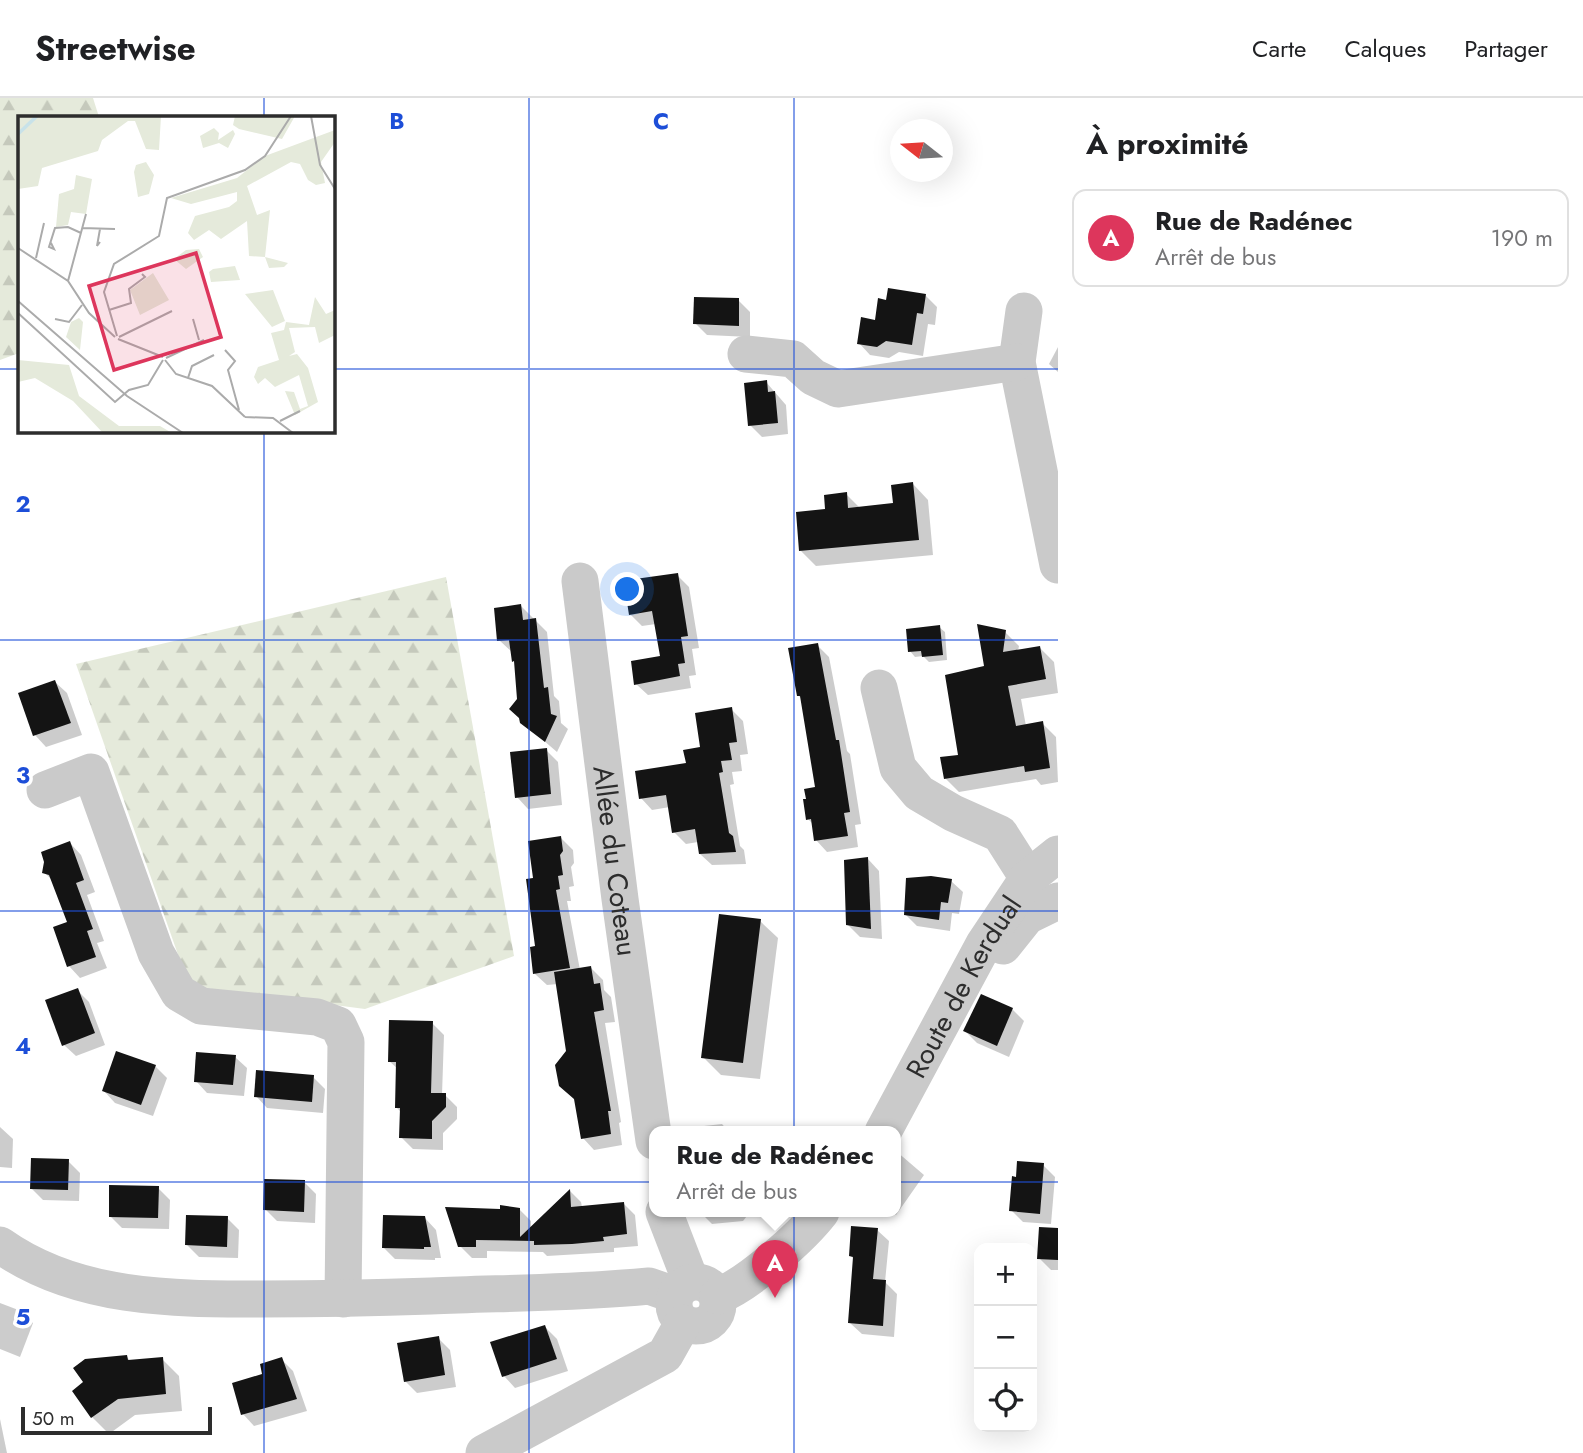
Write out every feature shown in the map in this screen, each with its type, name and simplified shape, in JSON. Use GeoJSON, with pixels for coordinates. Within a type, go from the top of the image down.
{"type":"FeatureCollection","features":[{"type":"Feature","properties":{"kind":"street"},"geometry":{"type":"LineString","coordinates":[[1024,311],[1017,362],[1058,565]]}},
{"type":"Feature","properties":{"kind":"street"},"geometry":{"type":"LineString","coordinates":[[746,354],[793,359],[813,377],[838,389],[1017,362]]}},
{"type":"Feature","properties":{"kind":"street","name":"Allée du Coteau"},"geometry":{"type":"LineString","coordinates":[[580,581],[652,1126]]}},
{"type":"Feature","properties":{"kind":"street"},"geometry":{"type":"LineString","coordinates":[[878,688],[898,768],[919,793],[953,813],[1000,834],[1028,878]]}},
{"type":"Feature","properties":{"kind":"street"},"geometry":{"type":"LineString","coordinates":[[45,790],[91,772],[156,953],[179,993],[201,1006],[317,1017],[338,1025],[346,1042],[343,1299]]}},
{"type":"Feature","properties":{"kind":"street","name":"Route de Kerdual"},"geometry":{"type":"LineString","coordinates":[[886,1126],[984,944],[1028,878],[1058,853]]}},
{"type":"Feature","properties":{"kind":"street"},"geometry":{"type":"LineString","coordinates":[[984,944],[1000,949],[1027,916],[1058,901]]}},
{"type":"Feature","properties":{"kind":"street"},"geometry":{"type":"LineString","coordinates":[[484,1453],[665,1355],[692,1299],[666,1217]]}},
{"type":"Feature","properties":{"kind":"street"},"geometry":{"type":"LineString","coordinates":[[0,1245],[61,1276],[117,1292],[172,1299],[343,1299],[649,1286],[692,1299],[735,1289],[817,1217]]}},
{"type":"Feature","properties":{"kind":"green space"},"geometry":{"type":"Polygon","coordinates":[[[0,98],[93,98],[99,116],[18,116],[18,353],[0,360],[0,98]]]}},
{"type":"Feature","properties":{"kind":"green space"},"geometry":{"type":"Polygon","coordinates":[[[446,577],[514,956],[365,1009],[189,986],[76,664],[446,577]]]}},
{"type":"Feature","properties":{"kind":"building"},"geometry":{"type":"Polygon","coordinates":[[[888,288],[926,294],[923,314],[917,313],[912,345],[886,341],[877,347],[857,344],[861,317],[875,320],[878,298],[886,300],[888,288]]]}},
{"type":"Feature","properties":{"kind":"building"},"geometry":{"type":"Polygon","coordinates":[[[694,297],[739,298],[739,326],[693,324],[694,297]]]}},
{"type":"Feature","properties":{"kind":"building"},"geometry":{"type":"Polygon","coordinates":[[[767,380],[768,392],[775,391],[778,423],[748,426],[744,383],[767,380]]]}},
{"type":"Feature","properties":{"kind":"building"},"geometry":{"type":"Polygon","coordinates":[[[913,482],[919,540],[799,551],[796,512],[825,509],[824,495],[847,492],[848,508],[893,503],[891,485],[913,482]]]}},
{"type":"Feature","properties":{"kind":"building"},"geometry":{"type":"Polygon","coordinates":[[[678,573],[688,636],[681,637],[685,663],[678,664],[680,676],[634,685],[631,661],[660,656],[652,611],[629,615],[625,589],[637,587],[635,579],[678,573]]]}},
{"type":"Feature","properties":{"kind":"building"},"geometry":{"type":"Polygon","coordinates":[[[521,604],[523,620],[536,618],[544,688],[548,687],[551,714],[557,716],[545,742],[520,723],[519,718],[509,709],[517,699],[514,661],[512,662],[509,640],[497,641],[494,608],[521,604]]]}},
{"type":"Feature","properties":{"kind":"building"},"geometry":{"type":"Polygon","coordinates":[[[977,624],[1006,630],[1003,652],[1040,646],[1046,679],[1008,686],[1016,726],[1043,721],[1050,768],[1025,772],[1024,766],[944,779],[940,757],[958,755],[945,675],[984,666],[977,624]]]}},
{"type":"Feature","properties":{"kind":"building"},"geometry":{"type":"Polygon","coordinates":[[[940,625],[943,655],[922,657],[921,651],[908,652],[906,629],[940,625]]]}},
{"type":"Feature","properties":{"kind":"building"},"geometry":{"type":"Polygon","coordinates":[[[818,643],[836,740],[839,740],[850,812],[844,813],[848,836],[814,841],[811,819],[806,820],[803,799],[806,799],[804,789],[815,787],[800,696],[797,696],[788,648],[818,643]]]}},
{"type":"Feature","properties":{"kind":"building"},"geometry":{"type":"Polygon","coordinates":[[[55,680],[71,723],[33,736],[18,693],[55,680]]]}},
{"type":"Feature","properties":{"kind":"building"},"geometry":{"type":"Polygon","coordinates":[[[732,707],[737,742],[729,743],[732,760],[721,761],[723,772],[719,773],[729,833],[733,836],[736,852],[699,854],[695,829],[672,833],[666,795],[639,799],[635,771],[686,763],[683,750],[700,747],[695,713],[732,707]]]}},
{"type":"Feature","properties":{"kind":"building"},"geometry":{"type":"Polygon","coordinates":[[[547,748],[551,794],[515,798],[510,752],[547,748]]]}},
{"type":"Feature","properties":{"kind":"building"},"geometry":{"type":"Polygon","coordinates":[[[561,836],[563,875],[558,876],[560,889],[556,890],[570,968],[533,974],[530,947],[535,946],[526,879],[533,878],[528,841],[561,836]]]}},
{"type":"Feature","properties":{"kind":"building"},"geometry":{"type":"Polygon","coordinates":[[[70,841],[84,880],[76,883],[93,929],[87,931],[96,957],[67,967],[53,927],[67,922],[49,875],[42,873],[44,862],[41,852],[70,841]]]}},
{"type":"Feature","properties":{"kind":"building"},"geometry":{"type":"Polygon","coordinates":[[[868,857],[871,929],[846,925],[844,860],[868,857]]]}},
{"type":"Feature","properties":{"kind":"building"},"geometry":{"type":"Polygon","coordinates":[[[931,876],[952,879],[948,903],[941,902],[939,920],[904,915],[906,878],[931,876]]]}},
{"type":"Feature","properties":{"kind":"building"},"geometry":{"type":"Polygon","coordinates":[[[719,914],[761,919],[743,1063],[701,1058],[719,914]]]}},
{"type":"Feature","properties":{"kind":"building"},"geometry":{"type":"Polygon","coordinates":[[[591,966],[594,984],[600,983],[604,1010],[594,1012],[611,1111],[608,1111],[611,1134],[581,1139],[574,1099],[559,1086],[555,1065],[566,1051],[554,972],[591,966]]]}},
{"type":"Feature","properties":{"kind":"building"},"geometry":{"type":"Polygon","coordinates":[[[78,988],[95,1033],[62,1046],[45,1000],[78,988]]]}},
{"type":"Feature","properties":{"kind":"building"},"geometry":{"type":"Polygon","coordinates":[[[981,994],[1013,1008],[997,1046],[963,1031],[981,994]]]}},
{"type":"Feature","properties":{"kind":"building"},"geometry":{"type":"Polygon","coordinates":[[[389,1020],[433,1021],[431,1093],[446,1093],[446,1107],[432,1121],[432,1139],[399,1138],[400,1108],[395,1108],[396,1062],[388,1062],[389,1020]]]}},
{"type":"Feature","properties":{"kind":"building"},"geometry":{"type":"Polygon","coordinates":[[[116,1051],[156,1065],[141,1105],[102,1091],[116,1051]]]}},
{"type":"Feature","properties":{"kind":"building"},"geometry":{"type":"Polygon","coordinates":[[[196,1052],[236,1055],[233,1085],[194,1082],[196,1052]]]}},
{"type":"Feature","properties":{"kind":"building"},"geometry":{"type":"Polygon","coordinates":[[[256,1070],[314,1075],[312,1102],[254,1097],[256,1070]]]}},
{"type":"Feature","properties":{"kind":"building"},"geometry":{"type":"Polygon","coordinates":[[[31,1158],[69,1159],[68,1190],[30,1189],[31,1158]]]}},
{"type":"Feature","properties":{"kind":"building"},"geometry":{"type":"Polygon","coordinates":[[[1017,1161],[1044,1163],[1040,1214],[1009,1211],[1012,1176],[1016,1177],[1017,1161]]]}},
{"type":"Feature","properties":{"kind":"building"},"geometry":{"type":"Polygon","coordinates":[[[264,1179],[305,1180],[304,1212],[263,1210],[264,1179]]]}},
{"type":"Feature","properties":{"kind":"building"},"geometry":{"type":"Polygon","coordinates":[[[109,1185],[159,1186],[158,1218],[109,1217],[109,1185]]]}},
{"type":"Feature","properties":{"kind":"building"},"geometry":{"type":"Polygon","coordinates":[[[570,1189],[571,1207],[624,1202],[627,1234],[603,1237],[604,1241],[572,1244],[534,1245],[534,1241],[476,1240],[476,1247],[458,1247],[445,1207],[500,1209],[500,1205],[520,1208],[520,1237],[570,1189]]]}},
{"type":"Feature","properties":{"kind":"building"},"geometry":{"type":"Polygon","coordinates":[[[186,1215],[228,1216],[227,1247],[185,1245],[186,1215]]]}},
{"type":"Feature","properties":{"kind":"building"},"geometry":{"type":"Polygon","coordinates":[[[383,1215],[425,1216],[431,1247],[382,1248],[383,1215]]]}},
{"type":"Feature","properties":{"kind":"building"},"geometry":{"type":"Polygon","coordinates":[[[851,1226],[878,1228],[873,1279],[886,1280],[883,1326],[848,1323],[853,1257],[849,1256],[851,1226]]]}},
{"type":"Feature","properties":{"kind":"building"},"geometry":{"type":"Polygon","coordinates":[[[1039,1227],[1058,1228],[1058,1260],[1037,1259],[1039,1227]]]}},
{"type":"Feature","properties":{"kind":"building"},"geometry":{"type":"Polygon","coordinates":[[[545,1325],[557,1359],[502,1377],[490,1342],[545,1325]]]}},
{"type":"Feature","properties":{"kind":"building"},"geometry":{"type":"Polygon","coordinates":[[[439,1336],[445,1375],[404,1382],[397,1343],[439,1336]]]}},
{"type":"Feature","properties":{"kind":"building"},"geometry":{"type":"Polygon","coordinates":[[[127,1355],[128,1360],[163,1357],[166,1394],[118,1399],[91,1418],[72,1391],[83,1382],[73,1368],[85,1359],[127,1355]]]}},
{"type":"Feature","properties":{"kind":"building"},"geometry":{"type":"Polygon","coordinates":[[[282,1357],[297,1399],[241,1415],[232,1383],[262,1374],[260,1364],[282,1357]]]}},
{"type":"Feature","properties":{"kind":"place","name":"Rue de Radénec"},"geometry":{"type":"Point","coordinates":[775,1298]}}]}
